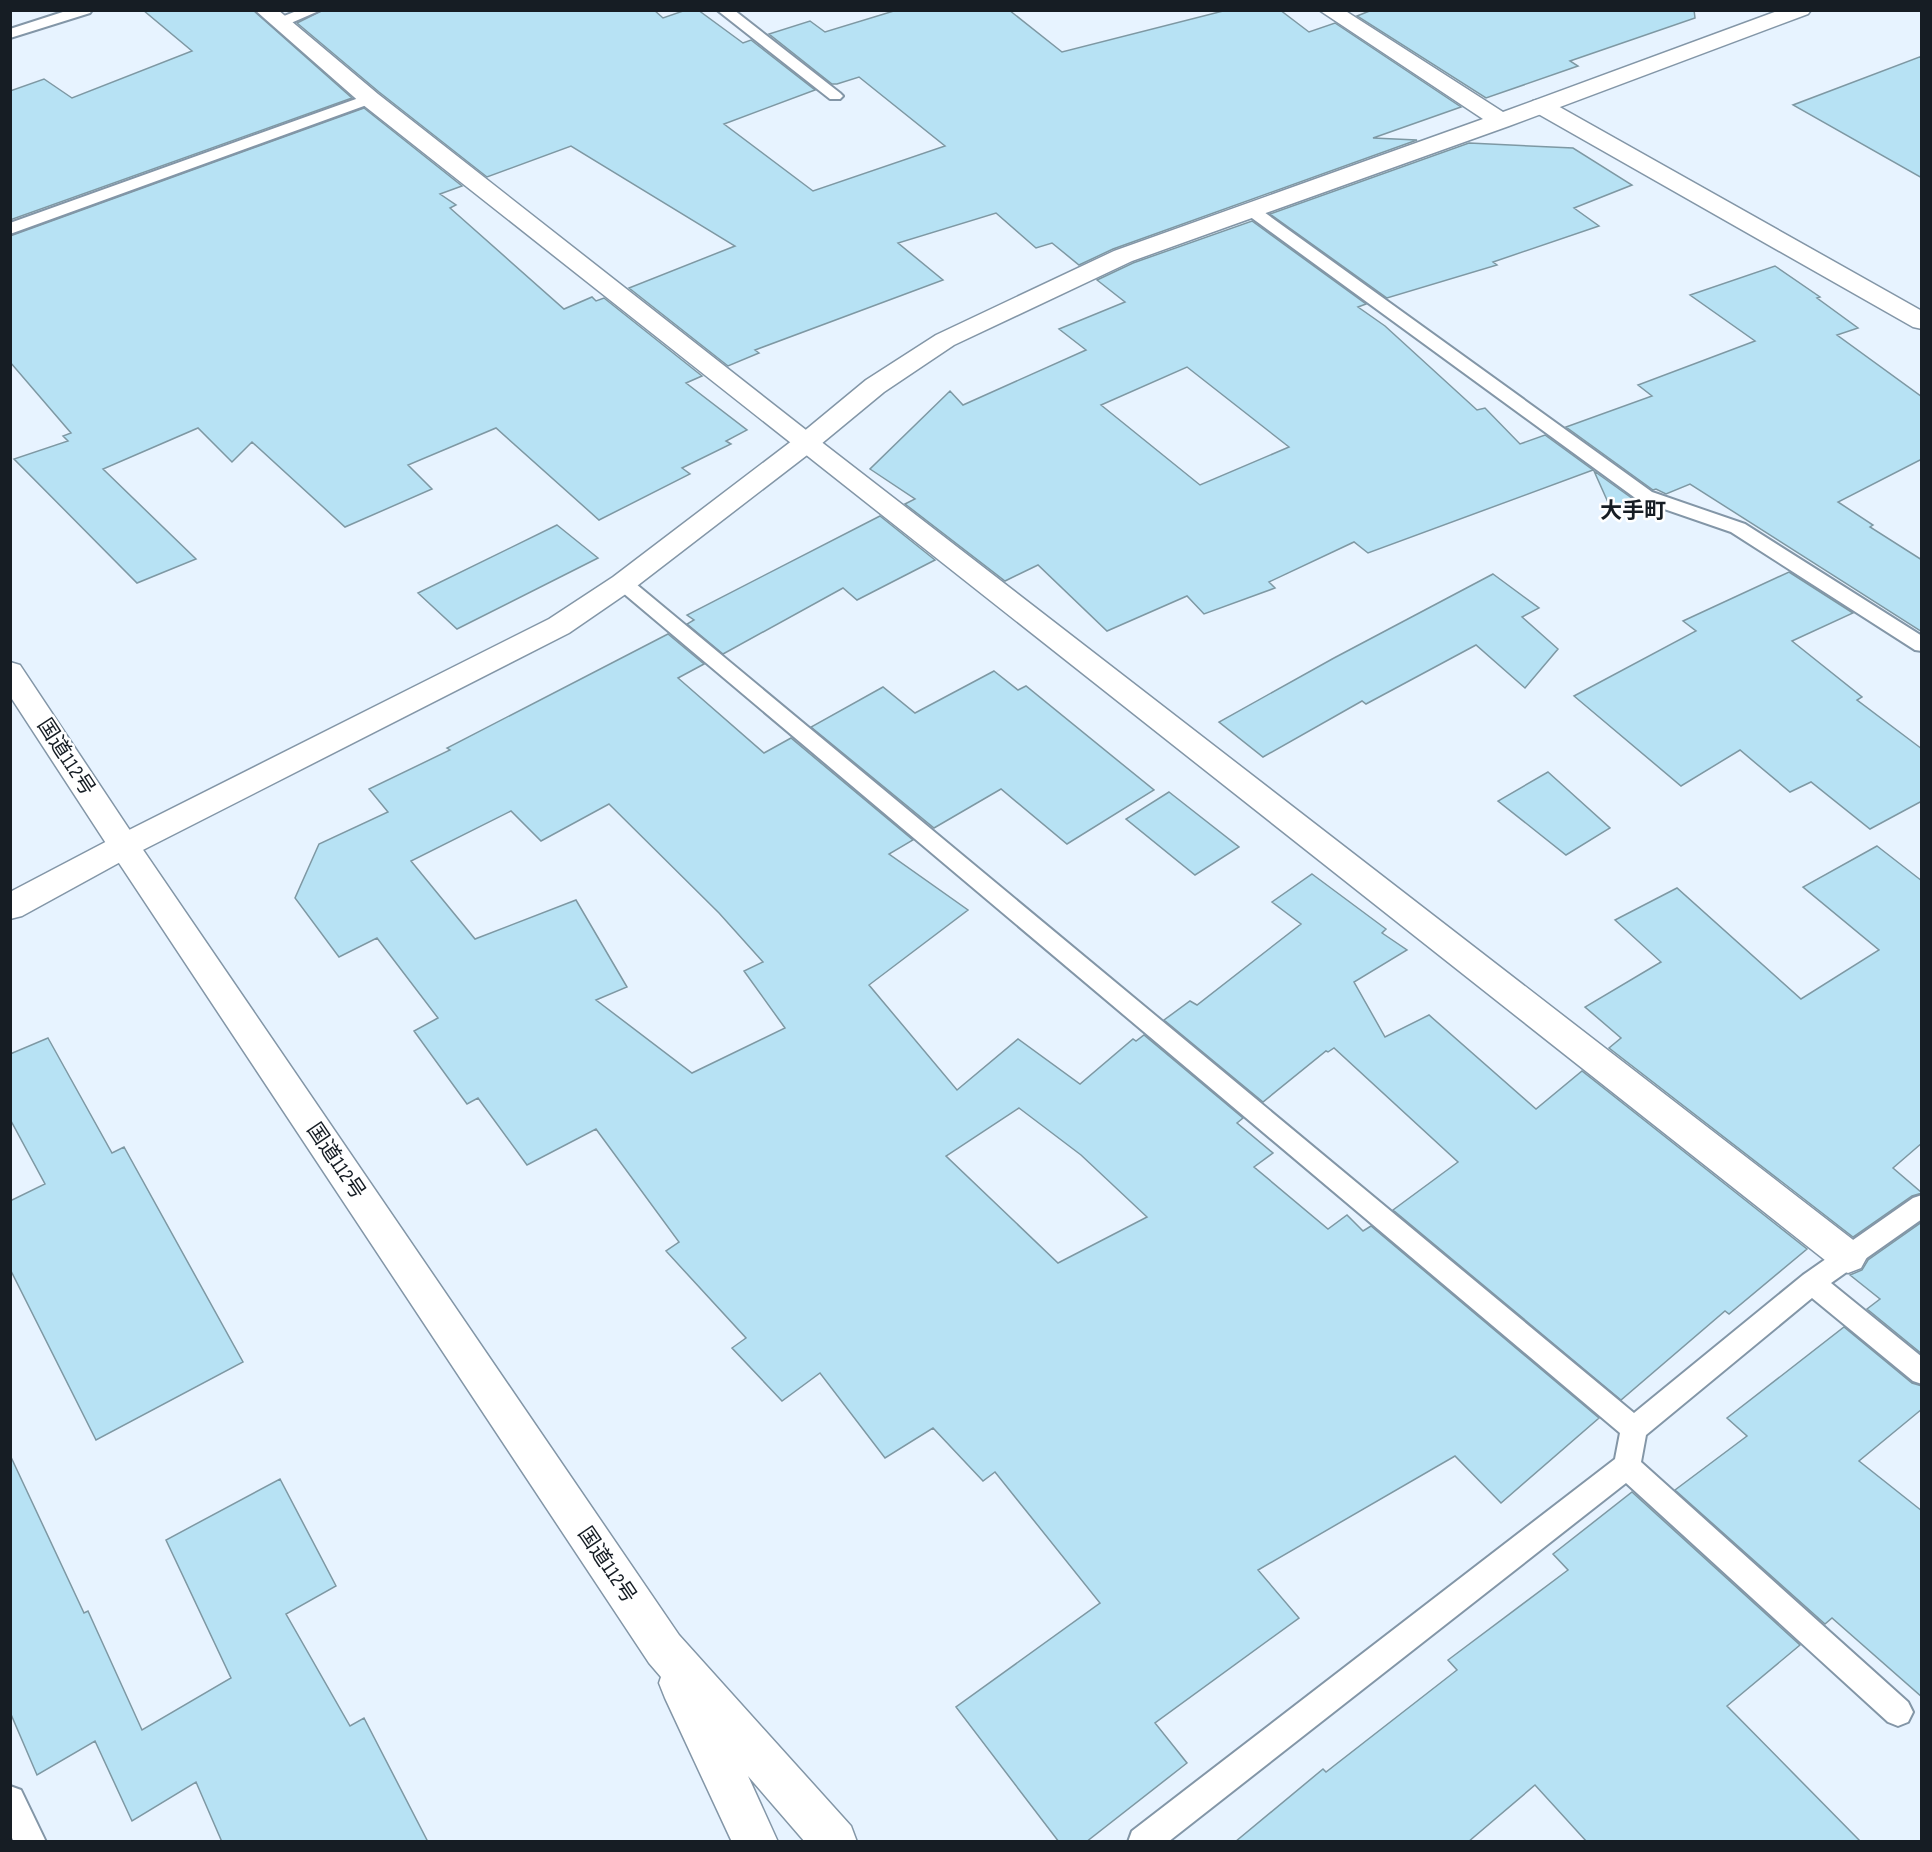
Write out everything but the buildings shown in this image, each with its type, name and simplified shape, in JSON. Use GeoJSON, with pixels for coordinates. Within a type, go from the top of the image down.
{"type":"FeatureCollection","features":[{"type":"Feature","properties":{"kind":"main road"},"geometry":{"type":"LineString","coordinates":[[1329,10],[1501,121]]}},
{"type":"Feature","properties":{"kind":"main road"},"geometry":{"type":"LineString","coordinates":[[10,907],[124,846],[560,626],[623,583],[806,443],[875,386],[945,340],[1123,256],[1501,121],[1801,10]]}},
{"type":"Feature","properties":{"kind":"main road"},"geometry":{"type":"LineString","coordinates":[[272,17],[370,99],[806,443],[1848,1257]]}},
{"type":"Feature","properties":{"kind":"main road"},"geometry":{"type":"LineString","coordinates":[[1541,106],[1922,322]]}},
{"type":"Feature","properties":{"kind":"main road","name":"国道112号"},"geometry":{"type":"LineString","coordinates":[[10,672],[124,846],[664,1649],[835,1842]]}},
{"type":"Feature","properties":{"kind":"main road","name":"国道112号"},"geometry":{"type":"LineString","coordinates":[[664,1649],[756,1842]]}},
{"type":"Feature","properties":{"kind":"lane"},"geometry":{"type":"LineString","coordinates":[[10,34],[85,10]]}},
{"type":"Feature","properties":{"kind":"lane"},"geometry":{"type":"LineString","coordinates":[[272,17],[314,10]]}},
{"type":"Feature","properties":{"kind":"lane"},"geometry":{"type":"LineString","coordinates":[[724,10],[835,96]]}},
{"type":"Feature","properties":{"kind":"lane"},"geometry":{"type":"LineString","coordinates":[[10,229],[370,99]]}},
{"type":"Feature","properties":{"kind":"lane"},"geometry":{"type":"LineString","coordinates":[[1251,210],[1645,496],[1738,528],[1922,645]]}},
{"type":"Feature","properties":{"kind":"lane"},"geometry":{"type":"LineString","coordinates":[[623,583],[1634,1429]]}},
{"type":"Feature","properties":{"kind":"lane"},"geometry":{"type":"LineString","coordinates":[[1143,1842],[1628,1466],[1634,1429],[1812,1283],[1922,1205]]}},
{"type":"Feature","properties":{"kind":"lane"},"geometry":{"type":"LineString","coordinates":[[1812,1283],[1922,1373]]}},
{"type":"Feature","properties":{"kind":"lane"},"geometry":{"type":"LineString","coordinates":[[1628,1466],[1898,1712]]}},
{"type":"Feature","properties":{"kind":"lane"},"geometry":{"type":"LineString","coordinates":[[10,1801],[31,1842]]}},
{"type":"Feature","properties":{"kind":"district","name":"大手町"},"geometry":{"type":"Point","coordinates":[1633,511]}}]}
